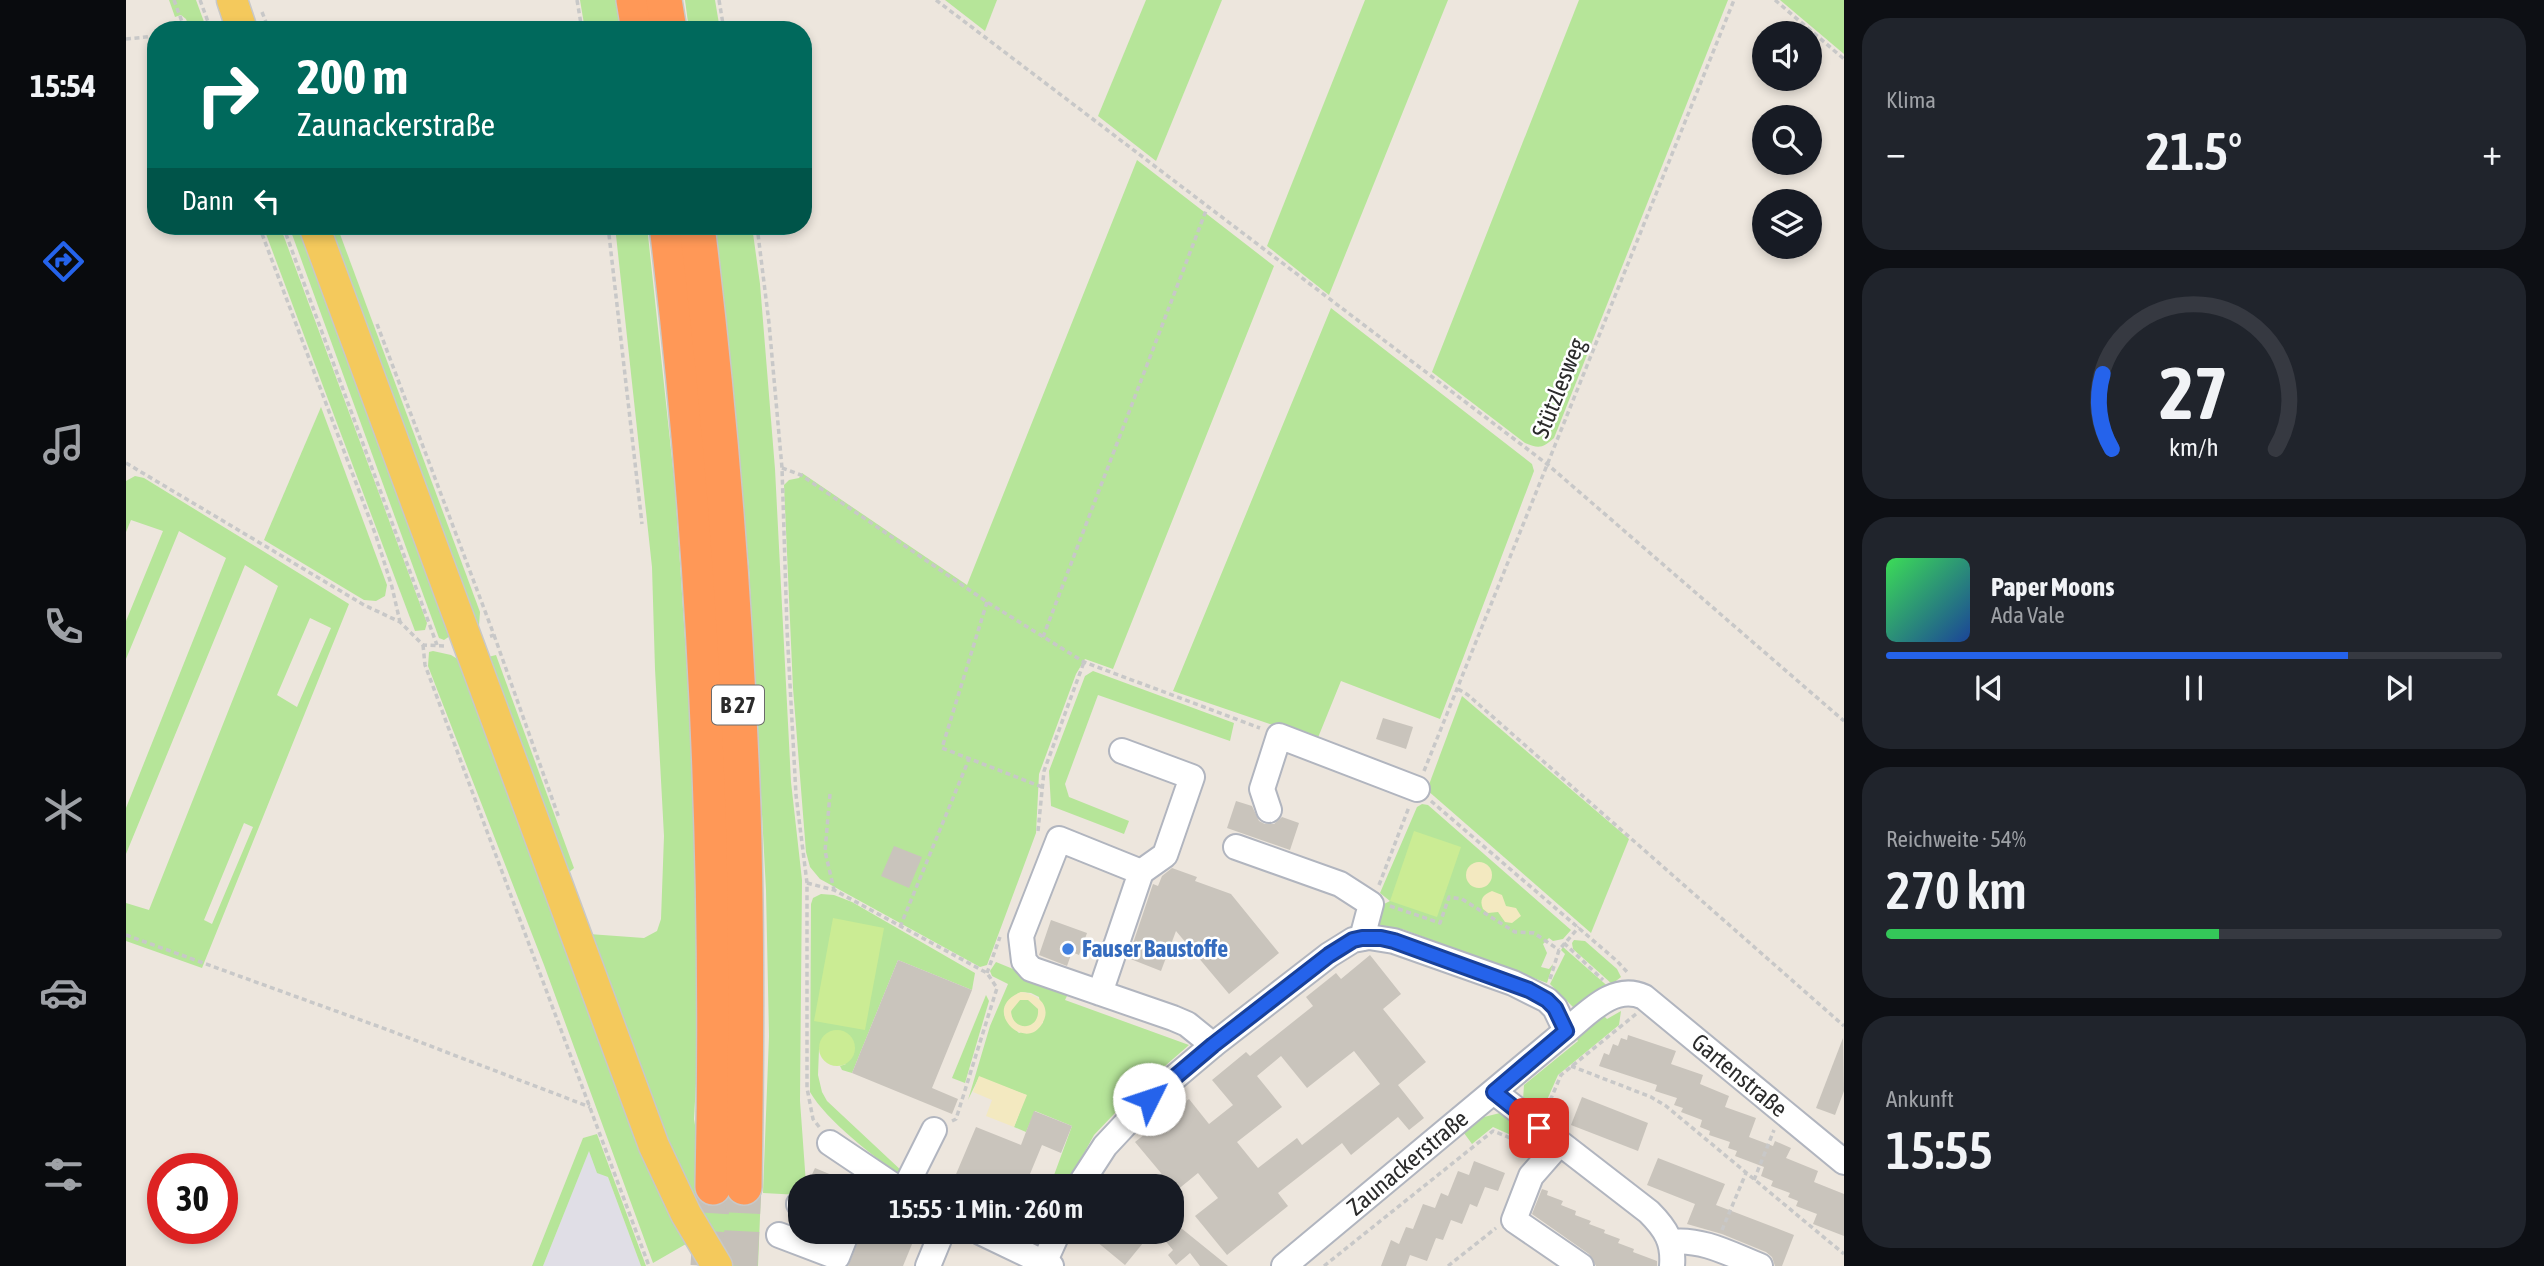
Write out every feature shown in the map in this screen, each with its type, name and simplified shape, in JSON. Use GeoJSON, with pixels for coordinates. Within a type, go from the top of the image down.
{"type":"FeatureCollection","features":[{"type":"Feature","properties":{"kind":"highway"},"geometry":{"type":"LineString","coordinates":[[634,0],[638,21]]}},
{"type":"Feature","properties":{"kind":"highway"},"geometry":{"type":"LineString","coordinates":[[664,0],[668,21]]}},
{"type":"Feature","properties":{"kind":"highway","name":"B 27"},"geometry":{"type":"LineString","coordinates":[[668,235],[688,419],[707,674],[715,934],[729,1187],[745,939],[738,697],[724,492],[697,235]]}},
{"type":"Feature","properties":{"kind":"main road"},"geometry":{"type":"LineString","coordinates":[[232,0],[252,20]]}},
{"type":"Feature","properties":{"kind":"main road"},"geometry":{"type":"LineString","coordinates":[[317,235],[654,1146],[681,1205],[716,1266]]}},
{"type":"Feature","properties":{"kind":"street"},"geometry":{"type":"LineString","coordinates":[[1269,810],[1262,789],[1279,736],[1417,789]]}},
{"type":"Feature","properties":{"kind":"street"},"geometry":{"type":"LineString","coordinates":[[1100,993],[1140,872],[1165,855],[1192,777],[1122,751]]}},
{"type":"Feature","properties":{"kind":"street"},"geometry":{"type":"LineString","coordinates":[[1140,872],[1059,839],[1021,936],[1024,961],[1031,969],[1187,1024],[1213,1045]]}},
{"type":"Feature","properties":{"kind":"street"},"geometry":{"type":"LineString","coordinates":[[1236,847],[1340,884],[1371,904],[1362,938]]}},
{"type":"Feature","properties":{"kind":"street"},"geometry":{"type":"LineString","coordinates":[[1087,1174],[1105,1146],[1134,1113],[1213,1045],[1329,955],[1353,940],[1381,938],[1394,941],[1513,983],[1540,996],[1555,1008],[1566,1031]]}},
{"type":"Feature","properties":{"kind":"street","name":"Zaunackerstraße"},"geometry":{"type":"LineString","coordinates":[[1284,1266],[1610,997],[1635,995]]}},
{"type":"Feature","properties":{"kind":"street","name":"Gartenstraße"},"geometry":{"type":"LineString","coordinates":[[1635,995],[1782,1109],[1844,1162]]}},
{"type":"Feature","properties":{"kind":"street"},"geometry":{"type":"LineString","coordinates":[[1494,1092],[1545,1140],[1649,1212],[1667,1232],[1672,1254],[1689,1241],[1760,1266]]}},
{"type":"Feature","properties":{"kind":"street"},"geometry":{"type":"LineString","coordinates":[[912,1174],[934,1130]]}},
{"type":"Feature","properties":{"kind":"street"},"geometry":{"type":"LineString","coordinates":[[1545,1140],[1514,1220],[1581,1266]]}},
{"type":"Feature","properties":{"kind":"street"},"geometry":{"type":"LineString","coordinates":[[830,1143],[868,1174]]}},
{"type":"Feature","properties":{"kind":"street"},"geometry":{"type":"LineString","coordinates":[[779,1235],[817,1258],[837,1257],[842,1244]]}},
{"type":"Feature","properties":{"kind":"street"},"geometry":{"type":"LineString","coordinates":[[928,1266],[937,1244]]}},
{"type":"Feature","properties":{"kind":"street"},"geometry":{"type":"LineString","coordinates":[[1005,1244],[1048,1265],[1054,1244]]}},
{"type":"Feature","properties":{"kind":"path"},"geometry":{"type":"LineString","coordinates":[[174,0],[182,21]]}},
{"type":"Feature","properties":{"kind":"path"},"geometry":{"type":"LineString","coordinates":[[200,0],[208,21]]}},
{"type":"Feature","properties":{"kind":"path"},"geometry":{"type":"LineString","coordinates":[[577,0],[580,21]]}},
{"type":"Feature","properties":{"kind":"path"},"geometry":{"type":"LineString","coordinates":[[719,0],[722,21]]}},
{"type":"Feature","properties":{"kind":"path"},"geometry":{"type":"LineString","coordinates":[[936,0],[1547,464],[1844,721]]}},
{"type":"Feature","properties":{"kind":"path","name":"Stützlesweg"},"geometry":{"type":"LineString","coordinates":[[1371,904],[1734,0]]}},
{"type":"Feature","properties":{"kind":"path"},"geometry":{"type":"LineString","coordinates":[[1775,0],[1844,59]]}},
{"type":"Feature","properties":{"kind":"path"},"geometry":{"type":"LineString","coordinates":[[126,39],[147,37]]}},
{"type":"Feature","properties":{"kind":"path"},"geometry":{"type":"LineString","coordinates":[[1043,637],[1207,208]]}},
{"type":"Feature","properties":{"kind":"path"},"geometry":{"type":"LineString","coordinates":[[262,235],[376,536],[400,622]]}},
{"type":"Feature","properties":{"kind":"path"},"geometry":{"type":"LineString","coordinates":[[286,235],[437,645],[423,645]]}},
{"type":"Feature","properties":{"kind":"path"},"geometry":{"type":"LineString","coordinates":[[609,235],[642,524]]}},
{"type":"Feature","properties":{"kind":"path"},"geometry":{"type":"LineString","coordinates":[[758,235],[782,468],[796,795],[807,883],[807,1088],[813,1119],[830,1143]]}},
{"type":"Feature","properties":{"kind":"path"},"geometry":{"type":"LineString","coordinates":[[126,464],[363,605],[400,622],[423,645],[425,665],[649,1266]]}},
{"type":"Feature","properties":{"kind":"path"},"geometry":{"type":"LineString","coordinates":[[782,468],[801,475],[987,602],[1084,662],[1251,725]]}},
{"type":"Feature","properties":{"kind":"path"},"geometry":{"type":"LineString","coordinates":[[987,602],[942,748],[1042,787]]}},
{"type":"Feature","properties":{"kind":"path"},"geometry":{"type":"LineString","coordinates":[[494,635],[562,825]]}},
{"type":"Feature","properties":{"kind":"path"},"geometry":{"type":"LineString","coordinates":[[1038,834],[1044,771],[1084,662]]}},
{"type":"Feature","properties":{"kind":"path"},"geometry":{"type":"LineString","coordinates":[[1458,689],[1624,830],[1844,1026]]}},
{"type":"Feature","properties":{"kind":"path"},"geometry":{"type":"LineString","coordinates":[[900,928],[969,759]]}},
{"type":"Feature","properties":{"kind":"path"},"geometry":{"type":"LineString","coordinates":[[1417,789],[1625,969],[1635,995]]}},
{"type":"Feature","properties":{"kind":"path"},"geometry":{"type":"LineString","coordinates":[[830,794],[825,851],[834,890]]}},
{"type":"Feature","properties":{"kind":"path"},"geometry":{"type":"LineString","coordinates":[[807,883],[834,890],[987,973],[997,988],[956,1119],[934,1130]]}},
{"type":"Feature","properties":{"kind":"path"},"geometry":{"type":"LineString","coordinates":[[1371,904],[1386,904],[1440,923],[1449,898],[1462,899],[1515,932],[1534,933],[1559,950]]}},
{"type":"Feature","properties":{"kind":"path"},"geometry":{"type":"LineString","coordinates":[[1540,996],[1554,970],[1559,950],[1579,928]]}},
{"type":"Feature","properties":{"kind":"path"},"geometry":{"type":"LineString","coordinates":[[126,935],[590,1107]]}},
{"type":"Feature","properties":{"kind":"path"},"geometry":{"type":"LineString","coordinates":[[987,973],[1001,935]]}},
{"type":"Feature","properties":{"kind":"path"},"geometry":{"type":"LineString","coordinates":[[1564,943],[1610,986],[1618,984],[1635,995]]}},
{"type":"Feature","properties":{"kind":"path"},"geometry":{"type":"LineString","coordinates":[[1324,1266],[1493,1131],[1545,1140],[1561,1075],[1635,995]]}},
{"type":"Feature","properties":{"kind":"path"},"geometry":{"type":"LineString","coordinates":[[1571,1066],[1659,1101],[1844,1254]]}},
{"type":"Feature","properties":{"kind":"path"},"geometry":{"type":"LineString","coordinates":[[1754,1180],[1782,1109]]}},
{"type":"Feature","properties":{"kind":"path"},"geometry":{"type":"LineString","coordinates":[[1715,1248],[1746,1172]]}},
{"type":"Feature","properties":{"kind":"shaded area"},"geometry":{"type":"Polygon","coordinates":[[[589,1150],[608,1177],[641,1266],[543,1266],[589,1150]]]}},
{"type":"Feature","properties":{"kind":"green space"},"geometry":{"type":"Polygon","coordinates":[[[169,0],[196,0],[204,21],[187,21],[181,15],[175,17],[169,0]]]}},
{"type":"Feature","properties":{"kind":"green space"},"geometry":{"type":"Polygon","coordinates":[[[580,0],[616,0],[620,21],[584,21],[580,0]]]}},
{"type":"Feature","properties":{"kind":"green space"},"geometry":{"type":"Polygon","coordinates":[[[685,0],[715,0],[718,21],[688,21],[685,0]]]}},
{"type":"Feature","properties":{"kind":"green space"},"geometry":{"type":"Polygon","coordinates":[[[945,0],[997,0],[985,31],[945,0]]]}},
{"type":"Feature","properties":{"kind":"green space"},"geometry":{"type":"Polygon","coordinates":[[[1146,0],[1222,0],[1156,161],[1098,116],[1146,0]]]}},
{"type":"Feature","properties":{"kind":"green space"},"geometry":{"type":"Polygon","coordinates":[[[1365,0],[1448,0],[1329,295],[1267,246],[1365,0]]]}},
{"type":"Feature","properties":{"kind":"green space"},"geometry":{"type":"Polygon","coordinates":[[[1579,0],[1728,0],[1554,438],[1544,446],[1537,447],[1525,443],[1432,372],[1579,0]]]}},
{"type":"Feature","properties":{"kind":"green space"},"geometry":{"type":"Polygon","coordinates":[[[1780,0],[1844,0],[1844,54],[1822,35],[1822,21],[1805,21],[1780,0]]]}},
{"type":"Feature","properties":{"kind":"green space"},"geometry":{"type":"Polygon","coordinates":[[[1137,160],[1274,266],[1113,669],[1085,659],[1076,674],[1039,774],[1036,833],[987,965],[980,967],[820,879],[810,867],[806,852],[793,688],[784,485],[789,480],[799,478],[802,473],[967,585],[1137,160]]]}},
{"type":"Feature","properties":{"kind":"green space"},"geometry":{"type":"Polygon","coordinates":[[[266,235],[283,235],[427,623],[425,630],[415,631],[266,235]]]}},
{"type":"Feature","properties":{"kind":"green space"},"geometry":{"type":"Polygon","coordinates":[[[292,235],[305,235],[453,634],[444,640],[439,638],[292,235]]]}},
{"type":"Feature","properties":{"kind":"green space"},"geometry":{"type":"Polygon","coordinates":[[[327,235],[340,235],[480,612],[479,626],[475,627],[327,235]]]}},
{"type":"Feature","properties":{"kind":"green space"},"geometry":{"type":"Polygon","coordinates":[[[616,235],[648,235],[675,487],[697,822],[699,1029],[694,1119],[700,1155],[699,1191],[761,1192],[758,1266],[733,1266],[682,1182],[589,934],[644,938],[657,931],[661,919],[664,836],[652,567],[616,235]]]}},
{"type":"Feature","properties":{"kind":"green space"},"geometry":{"type":"Polygon","coordinates":[[[715,235],[753,235],[760,284],[775,469],[791,782],[802,880],[800,1101],[805,1174],[788,1174],[788,1194],[763,1193],[769,1036],[766,890],[749,568],[715,235]]]}},
{"type":"Feature","properties":{"kind":"green space"},"geometry":{"type":"Polygon","coordinates":[[[1331,308],[1532,464],[1534,471],[1440,719],[1341,681],[1317,740],[1173,691],[1331,308]]]}},
{"type":"Feature","properties":{"kind":"green space"},"geometry":{"type":"Polygon","coordinates":[[[321,407],[387,585],[385,596],[376,601],[364,600],[264,540],[321,407]]]}},
{"type":"Feature","properties":{"kind":"green space"},"geometry":{"type":"Polygon","coordinates":[[[135,476],[144,478],[349,604],[202,968],[126,941],[126,903],[149,910],[278,586],[245,565],[126,854],[126,808],[226,558],[179,531],[126,659],[126,621],[163,531],[131,520],[126,532],[126,481],[135,476]],[[310,618],[277,695],[297,707],[331,628],[310,618]],[[244,823],[204,920],[212,924],[253,827],[244,823]]]}},
{"type":"Feature","properties":{"kind":"green space"},"geometry":{"type":"Polygon","coordinates":[[[429,652],[451,655],[464,663],[663,1196],[686,1244],[653,1263],[544,965],[428,666],[429,652]]]}},
{"type":"Feature","properties":{"kind":"green space"},"geometry":{"type":"Polygon","coordinates":[[[496,655],[574,868],[566,875],[488,657],[496,655]]]}},
{"type":"Feature","properties":{"kind":"green space"},"geometry":{"type":"Polygon","coordinates":[[[1093,671],[1234,723],[1230,741],[1098,695],[1065,784],[1069,797],[1129,821],[1124,834],[1051,806],[1049,771],[1085,676],[1093,671]]]}},
{"type":"Feature","properties":{"kind":"green space"},"geometry":{"type":"Polygon","coordinates":[[[1462,696],[1629,839],[1591,933],[1427,790],[1462,696]]]}},
{"type":"Feature","properties":{"kind":"green space"},"geometry":{"type":"Polygon","coordinates":[[[1428,805],[1571,930],[1563,939],[1553,941],[1549,938],[1543,944],[1547,953],[1541,967],[1549,969],[1553,964],[1547,983],[1402,929],[1375,927],[1380,906],[1390,901],[1380,893],[1417,807],[1428,805]]]}},
{"type":"Feature","properties":{"kind":"green space"},"geometry":{"type":"Polygon","coordinates":[[[1414,831],[1461,847],[1437,917],[1390,901],[1414,831]]]}},
{"type":"Feature","properties":{"kind":"green space"},"geometry":{"type":"Polygon","coordinates":[[[821,894],[834,895],[852,902],[975,973],[972,990],[898,960],[852,1073],[842,1070],[840,1066],[846,1064],[819,1049],[818,1075],[827,1101],[903,1174],[899,1174],[865,1149],[827,1114],[810,1092],[813,898],[821,894]]]}},
{"type":"Feature","properties":{"kind":"green space"},"geometry":{"type":"Polygon","coordinates":[[[833,918],[884,928],[865,1030],[814,1021],[833,918]]]}},
{"type":"Feature","properties":{"kind":"green space"},"geometry":{"type":"Polygon","coordinates":[[[1574,940],[1585,941],[1617,969],[1621,977],[1612,984],[1573,949],[1574,940]]]}},
{"type":"Feature","properties":{"kind":"green space"},"geometry":{"type":"Polygon","coordinates":[[[1563,947],[1612,990],[1574,1008],[1550,984],[1565,954],[1561,950],[1563,947]]]}},
{"type":"Feature","properties":{"kind":"green space"},"geometry":{"type":"Polygon","coordinates":[[[996,962],[1069,992],[1065,1000],[1189,1045],[1134,1093],[1094,1135],[1073,1174],[1054,1174],[1072,1126],[1035,1111],[1026,1132],[1014,1127],[1026,1095],[979,1077],[968,1100],[990,1026],[1008,984],[992,976],[990,971],[996,962]],[[1021,992],[1005,1007],[1005,1016],[1019,1033],[1043,1023],[1039,997],[1021,992]]]}},
{"type":"Feature","properties":{"kind":"green space"},"geometry":{"type":"Polygon","coordinates":[[[986,995],[989,1001],[965,1083],[952,1078],[986,995]]]}},
{"type":"Feature","properties":{"kind":"green space"},"geometry":{"type":"Polygon","coordinates":[[[1025,999],[1035,1003],[1039,1013],[1035,1023],[1025,1027],[1015,1023],[1011,1013],[1015,1003],[1025,999]]]}},
{"type":"Feature","properties":{"kind":"green space"},"geometry":{"type":"Polygon","coordinates":[[[1621,1011],[1619,1025],[1558,1075],[1540,1116],[1523,1100],[1524,1085],[1578,1041],[1575,1037],[1603,1015],[1607,1019],[1621,1011]]]}},
{"type":"Feature","properties":{"kind":"green space"},"geometry":{"type":"Polygon","coordinates":[[[837,1030],[850,1035],[855,1048],[850,1061],[837,1066],[824,1061],[819,1048],[824,1035],[837,1030]]]}},
{"type":"Feature","properties":{"kind":"green space"},"geometry":{"type":"Polygon","coordinates":[[[1507,1114],[1537,1137],[1531,1144],[1493,1127],[1472,1144],[1464,1133],[1484,1117],[1507,1114]]]}},
{"type":"Feature","properties":{"kind":"green space"},"geometry":{"type":"Polygon","coordinates":[[[597,1134],[646,1266],[641,1266],[608,1177],[597,1173],[589,1151],[543,1266],[532,1266],[583,1138],[597,1134]]]}},
{"type":"Feature","properties":{"kind":"sand"},"geometry":{"type":"Polygon","coordinates":[[[1479,862],[1488,866],[1492,875],[1488,884],[1479,888],[1470,884],[1466,875],[1470,866],[1479,862]]]}},
{"type":"Feature","properties":{"kind":"sand"},"geometry":{"type":"Polygon","coordinates":[[[1492,891],[1502,895],[1506,906],[1516,908],[1521,916],[1512,923],[1505,922],[1498,912],[1488,913],[1483,909],[1483,898],[1492,891]]]}},
{"type":"Feature","properties":{"kind":"sand"},"geometry":{"type":"Polygon","coordinates":[[[1021,992],[1041,1001],[1045,1016],[1036,1031],[1027,1034],[1010,1026],[1005,1018],[1004,1008],[1009,1000],[1021,992]],[[1020,1000],[1011,1011],[1016,1023],[1026,1026],[1035,1022],[1038,1009],[1028,1000],[1020,1000]]]}},
{"type":"Feature","properties":{"kind":"sand"},"geometry":{"type":"Polygon","coordinates":[[[979,1076],[1027,1095],[1014,1127],[986,1116],[992,1100],[973,1092],[979,1076]]]}},
{"type":"Feature","properties":{"kind":"building"},"geometry":{"type":"Polygon","coordinates":[[[1383,718],[1413,727],[1406,749],[1376,739],[1383,718]]]}},
{"type":"Feature","properties":{"kind":"building"},"geometry":{"type":"Polygon","coordinates":[[[1236,801],[1252,806],[1259,821],[1265,824],[1274,824],[1282,817],[1299,823],[1290,850],[1227,828],[1236,801]]]}},
{"type":"Feature","properties":{"kind":"building"},"geometry":{"type":"Polygon","coordinates":[[[894,846],[922,857],[909,888],[881,876],[894,846]]]}},
{"type":"Feature","properties":{"kind":"building"},"geometry":{"type":"Polygon","coordinates":[[[1172,868],[1197,877],[1195,881],[1231,894],[1279,953],[1229,994],[1176,931],[1161,971],[1128,958],[1153,884],[1158,886],[1162,876],[1172,868]]]}},
{"type":"Feature","properties":{"kind":"building"},"geometry":{"type":"Polygon","coordinates":[[[1051,920],[1087,933],[1079,955],[1072,952],[1067,966],[1039,955],[1051,920]]]}},
{"type":"Feature","properties":{"kind":"building"},"geometry":{"type":"Polygon","coordinates":[[[1370,955],[1401,994],[1383,1009],[1426,1062],[1398,1085],[1424,1118],[1409,1130],[1398,1117],[1351,1155],[1342,1143],[1278,1193],[1288,1206],[1227,1255],[1195,1216],[1218,1198],[1198,1173],[1184,1184],[1184,1174],[1162,1174],[1135,1142],[1189,1099],[1209,1124],[1233,1105],[1212,1080],[1246,1052],[1250,1056],[1313,1006],[1306,997],[1336,973],[1341,979],[1370,955]],[[1354,1051],[1307,1088],[1281,1056],[1257,1076],[1282,1107],[1237,1142],[1258,1168],[1297,1138],[1302,1145],[1380,1084],[1354,1051]]]}},
{"type":"Feature","properties":{"kind":"building"},"geometry":{"type":"Polygon","coordinates":[[[898,960],[972,990],[932,1088],[958,1099],[952,1114],[852,1073],[898,960]]]}},
{"type":"Feature","properties":{"kind":"building"},"geometry":{"type":"Polygon","coordinates":[[[1628,1035],[1676,1051],[1671,1064],[1703,1075],[1700,1084],[1729,1096],[1725,1107],[1756,1118],[1749,1137],[1773,1146],[1775,1141],[1791,1148],[1786,1158],[1818,1171],[1814,1182],[1844,1194],[1844,1236],[1813,1224],[1817,1214],[1796,1206],[1798,1201],[1788,1197],[1790,1193],[1771,1186],[1773,1181],[1761,1176],[1764,1167],[1735,1156],[1737,1151],[1728,1148],[1730,1142],[1709,1135],[1710,1131],[1700,1127],[1702,1120],[1681,1112],[1683,1108],[1674,1105],[1677,1098],[1655,1091],[1657,1085],[1599,1066],[1604,1053],[1609,1055],[1613,1044],[1618,1046],[1621,1038],[1627,1040],[1628,1035]]]}},
{"type":"Feature","properties":{"kind":"building"},"geometry":{"type":"Polygon","coordinates":[[[1843,1038],[1844,1091],[1835,1115],[1816,1108],[1843,1038]]]}},
{"type":"Feature","properties":{"kind":"building"},"geometry":{"type":"Polygon","coordinates":[[[1582,1097],[1648,1123],[1638,1151],[1571,1125],[1582,1097]]]}},
{"type":"Feature","properties":{"kind":"building"},"geometry":{"type":"Polygon","coordinates":[[[1034,1111],[1072,1126],[1061,1153],[1042,1145],[1030,1174],[956,1174],[976,1127],[1021,1145],[1034,1111]]]}},
{"type":"Feature","properties":{"kind":"building"},"geometry":{"type":"Polygon","coordinates":[[[1658,1158],[1725,1184],[1716,1205],[1794,1235],[1782,1266],[1775,1266],[1772,1257],[1766,1252],[1722,1234],[1687,1224],[1695,1204],[1647,1185],[1658,1158]]]}},
{"type":"Feature","properties":{"kind":"building"},"geometry":{"type":"Polygon","coordinates":[[[1474,1161],[1505,1173],[1498,1191],[1485,1187],[1477,1207],[1470,1204],[1462,1224],[1451,1220],[1443,1240],[1436,1238],[1427,1261],[1410,1255],[1406,1266],[1381,1266],[1391,1240],[1399,1244],[1406,1227],[1413,1229],[1423,1204],[1435,1208],[1441,1193],[1448,1196],[1458,1171],[1469,1175],[1474,1161]]]}},
{"type":"Feature","properties":{"kind":"building"},"geometry":{"type":"Polygon","coordinates":[[[815,1168],[829,1174],[812,1174],[815,1168]]]}},
{"type":"Feature","properties":{"kind":"building"},"geometry":{"type":"Polygon","coordinates":[[[1542,1189],[1548,1191],[1547,1195],[1563,1201],[1561,1205],[1576,1211],[1575,1215],[1591,1221],[1589,1224],[1620,1239],[1618,1243],[1657,1261],[1657,1266],[1596,1266],[1589,1254],[1532,1214],[1542,1189]]]}},
{"type":"Feature","properties":{"kind":"building"},"geometry":{"type":"Polygon","coordinates":[[[1184,1230],[1228,1266],[1200,1266],[1190,1253],[1176,1265],[1168,1255],[1173,1250],[1168,1244],[1184,1244],[1184,1230]]]}},
{"type":"Feature","properties":{"kind":"building"},"geometry":{"type":"Polygon","coordinates":[[[857,1244],[912,1244],[903,1266],[848,1266],[857,1244]]]}},
{"type":"Feature","properties":{"kind":"building"},"geometry":{"type":"Polygon","coordinates":[[[1100,1244],[1142,1244],[1125,1265],[1100,1244]]]}},
{"type":"Feature","properties":{"kind":"tunnel"},"geometry":{"type":"LineString","coordinates":[[708,1266],[713,1187]]}},
{"type":"Feature","properties":{"kind":"tunnel"},"geometry":{"type":"LineString","coordinates":[[740,1266],[744,1187]]}},
{"type":"Feature","properties":{"kind":"place","name":"Fauser Baustoffe"},"geometry":{"type":"Point","coordinates":[1068,949]}},
{"type":"Feature","properties":{"kind":"route"},"geometry":{"type":"LineString","coordinates":[[1149,1099],[1213,1045],[1329,955],[1353,940],[1369,937],[1394,941],[1513,983],[1547,1000],[1555,1008],[1566,1031],[1494,1092],[1539,1128]]}}]}
